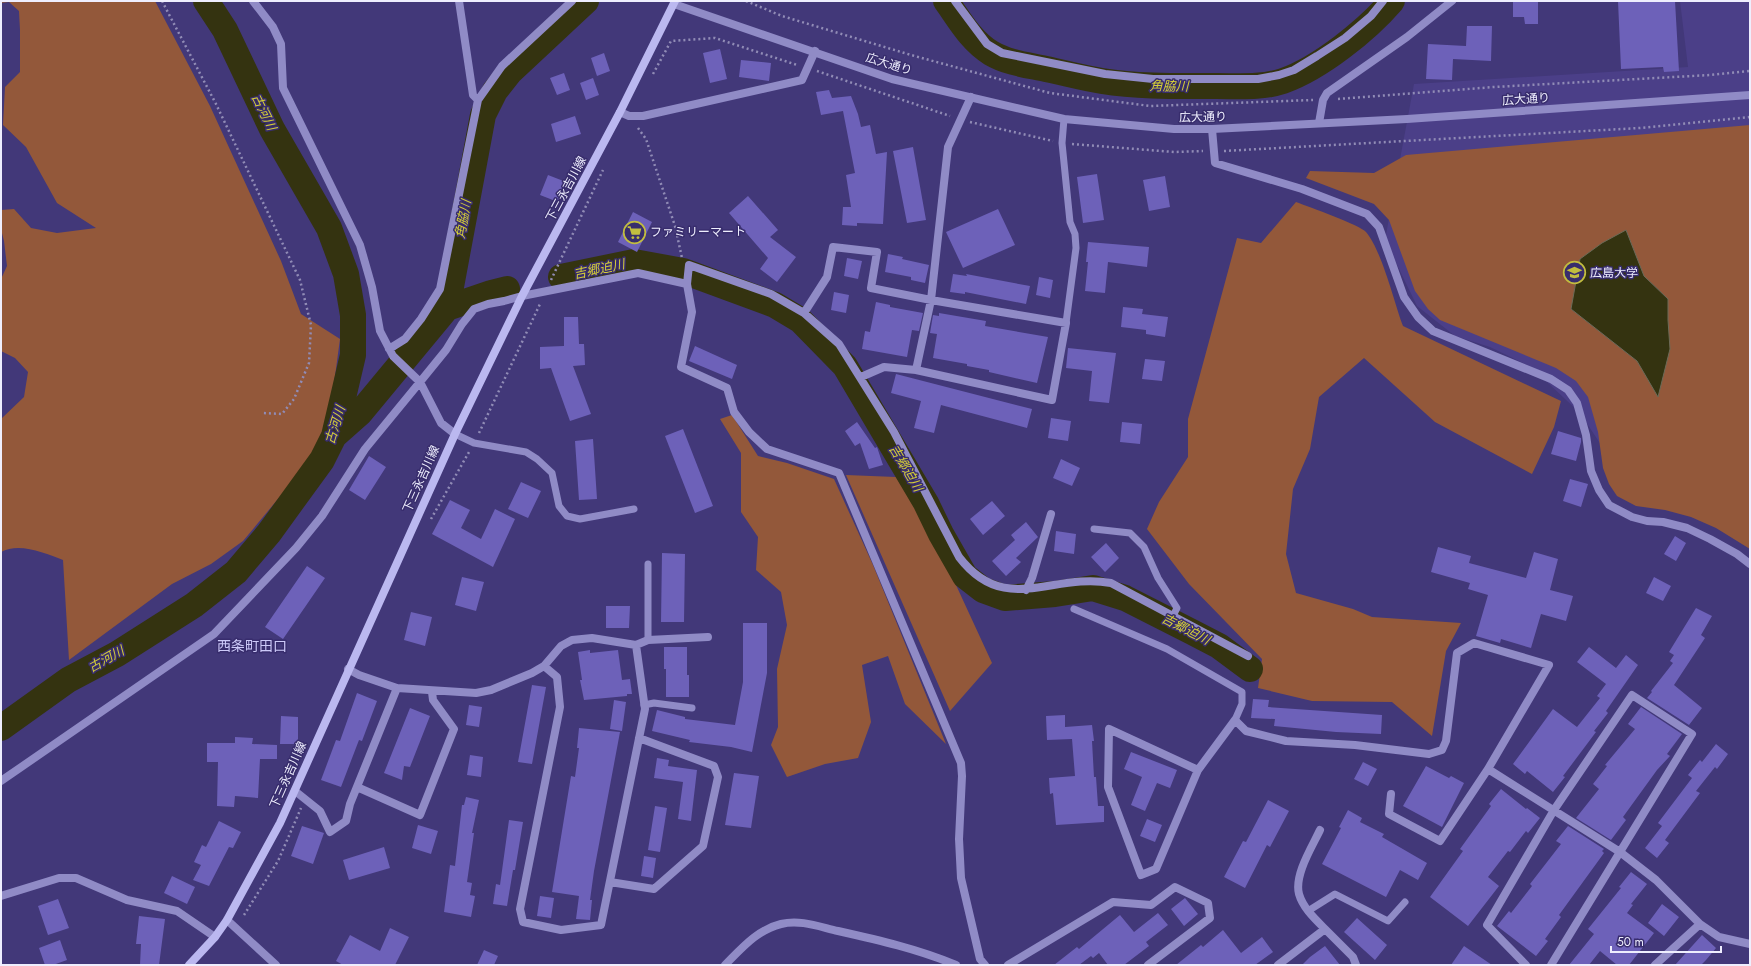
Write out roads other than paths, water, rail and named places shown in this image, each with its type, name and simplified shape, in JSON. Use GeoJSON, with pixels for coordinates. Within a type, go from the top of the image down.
{"type":"FeatureCollection","features":[{"type":"Feature","properties":{"kind":"main road","name":"下三永吉川線"},"geometry":{"type":"LineString","coordinates":[[188,965],[215,937],[227,920],[280,823],[455,434],[522,296],[620,112],[674,2]]}},
{"type":"Feature","properties":{"kind":"street"},"geometry":{"type":"LineString","coordinates":[[253,1],[273,27],[282,44],[283,88],[360,245],[372,287],[380,332],[391,352],[419,380],[441,423],[455,434]]}},
{"type":"Feature","properties":{"kind":"street"},"geometry":{"type":"LineString","coordinates":[[459,1],[473,95],[478,100]]}},
{"type":"Feature","properties":{"kind":"street"},"geometry":{"type":"LineString","coordinates":[[391,352],[405,339],[421,319],[440,289],[478,100],[502,66],[572,1]]}},
{"type":"Feature","properties":{"kind":"street"},"geometry":{"type":"LineString","coordinates":[[955,1],[987,44],[1002,53],[1104,74],[1153,79],[1258,80],[1294,70],[1345,38],[1371,16],[1383,1]]}},
{"type":"Feature","properties":{"kind":"street"},"geometry":{"type":"LineString","coordinates":[[1319,123],[1323,100],[1328,93],[1407,37],[1452,1]]}},
{"type":"Feature","properties":{"kind":"street","name":"広大通り"},"geometry":{"type":"LineString","coordinates":[[674,2],[892,79],[1064,119],[1174,129],[1212,129],[1407,119],[1750,95]]}},
{"type":"Feature","properties":{"kind":"street"},"geometry":{"type":"LineString","coordinates":[[620,112],[629,116],[643,116],[802,80],[815,51]]}},
{"type":"Feature","properties":{"kind":"street"},"geometry":{"type":"LineString","coordinates":[[916,370],[931,300],[948,147],[962,120],[971,97]]}},
{"type":"Feature","properties":{"kind":"street"},"geometry":{"type":"LineString","coordinates":[[1212,129],[1215,164],[1302,189],[1368,214],[1379,226],[1404,297],[1418,317],[1433,331],[1551,379],[1568,390],[1577,403],[1586,435],[1591,471],[1598,490],[1609,505],[1632,517],[1687,528],[1737,554],[1750,564]]}},
{"type":"Feature","properties":{"kind":"street"},"geometry":{"type":"LineString","coordinates":[[804,313],[827,277],[833,247],[877,252],[871,288],[931,300],[1066,323],[1052,400],[916,370],[884,367],[861,377]]}},
{"type":"Feature","properties":{"kind":"street"},"geometry":{"type":"LineString","coordinates":[[981,963],[961,878],[959,839],[962,776],[961,763],[839,473],[767,449],[749,432],[734,412],[727,388],[681,367],[692,312],[687,282],[688,267],[771,294],[804,313],[839,344],[894,432],[959,557],[968,569],[980,578],[999,588],[1026,590],[1081,581],[1096,580],[1111,583],[1248,656]]}},
{"type":"Feature","properties":{"kind":"street"},"geometry":{"type":"LineString","coordinates":[[1,781],[214,634],[296,548],[322,516],[365,449],[419,380],[446,350],[462,324],[474,309],[522,296],[638,273],[687,282]]}},
{"type":"Feature","properties":{"kind":"street"},"geometry":{"type":"LineString","coordinates":[[1026,590],[1032,578],[1052,514]]}},
{"type":"Feature","properties":{"kind":"street"},"geometry":{"type":"LineString","coordinates":[[348,669],[359,675],[397,688],[432,692],[476,693],[491,690],[532,673],[544,666],[562,646],[572,640],[592,638],[636,645],[648,640],[708,637]]}},
{"type":"Feature","properties":{"kind":"street"},"geometry":{"type":"LineString","coordinates":[[1198,770],[1109,729],[1108,787],[1141,874],[1156,869],[1198,770],[1235,720],[1246,731],[1286,741],[1355,745],[1429,754],[1442,750],[1446,741],[1457,653],[1474,643],[1549,665],[1488,769],[1440,841],[1389,814],[1392,794]]}},
{"type":"Feature","properties":{"kind":"street"},"geometry":{"type":"LineString","coordinates":[[544,666],[557,677],[560,707],[520,909],[523,922],[561,930],[601,924],[645,709],[636,645]]}},
{"type":"Feature","properties":{"kind":"street"},"geometry":{"type":"LineString","coordinates":[[294,790],[320,811],[330,832],[346,821],[357,787],[397,688]]}},
{"type":"Feature","properties":{"kind":"street"},"geometry":{"type":"LineString","coordinates":[[357,787],[420,815],[454,730],[432,700],[432,692]]}},
{"type":"Feature","properties":{"kind":"street"},"geometry":{"type":"LineString","coordinates":[[1526,965],[1487,925],[1554,810],[1632,695],[1692,734],[1551,965]]}},
{"type":"Feature","properties":{"kind":"street"},"geometry":{"type":"LineString","coordinates":[[610,882],[654,890],[703,846],[718,777],[714,766],[639,738]]}},
{"type":"Feature","properties":{"kind":"street"},"geometry":{"type":"LineString","coordinates":[[1488,769],[1620,852],[1656,880],[1700,924],[1720,937],[1750,944]]}},
{"type":"Feature","properties":{"kind":"street"},"geometry":{"type":"LineString","coordinates":[[1320,830],[1300,871],[1299,893],[1308,911],[1353,957],[1356,965]]}},
{"type":"Feature","properties":{"kind":"street"},"geometry":{"type":"LineString","coordinates":[[1,896],[59,878],[76,878],[127,900],[177,911],[215,937]]}},
{"type":"Feature","properties":{"kind":"street"},"geometry":{"type":"LineString","coordinates":[[1008,965],[1113,902],[1151,905],[1175,887],[1208,903],[1210,918],[1148,965]]}},
{"type":"Feature","properties":{"kind":"street"},"geometry":{"type":"LineString","coordinates":[[227,920],[276,965]]}},
{"type":"Feature","properties":{"kind":"street"},"geometry":{"type":"LineString","coordinates":[[725,965],[760,932],[783,923],[800,923],[887,942],[934,956],[956,965]]}},
{"type":"Feature","properties":{"kind":"street"},"geometry":{"type":"LineString","coordinates":[[1655,965],[1700,924]]}},
{"type":"Feature","properties":{"kind":"street"},"geometry":{"type":"LineString","coordinates":[[1278,965],[1324,929]]}},
{"type":"Feature","properties":{"kind":"lane"},"geometry":{"type":"LineString","coordinates":[[1064,119],[1062,143],[1070,222],[1075,234],[1076,248],[1066,323]]}},
{"type":"Feature","properties":{"kind":"lane"},"geometry":{"type":"LineString","coordinates":[[455,434],[474,443],[526,452],[538,459],[552,473],[559,506],[567,516],[580,519],[634,509]]}},
{"type":"Feature","properties":{"kind":"lane"},"geometry":{"type":"LineString","coordinates":[[1094,529],[1130,533],[1144,547],[1158,578],[1177,608],[1173,616]]}},
{"type":"Feature","properties":{"kind":"lane"},"geometry":{"type":"LineString","coordinates":[[648,564],[648,640]]}},
{"type":"Feature","properties":{"kind":"lane"},"geometry":{"type":"LineString","coordinates":[[1074,610],[1167,649],[1242,692],[1242,704],[1235,720]]}},
{"type":"Feature","properties":{"kind":"lane"},"geometry":{"type":"LineString","coordinates":[[644,705],[654,703],[692,708]]}},
{"type":"Feature","properties":{"kind":"lane"},"geometry":{"type":"LineString","coordinates":[[1308,911],[1335,894],[1388,921],[1404,902]]}},
{"type":"Feature","properties":{"kind":"waterway","name":"古河川"},"geometry":{"type":"LineString","coordinates":[[1,728],[68,680],[117,654],[194,605],[236,572],[269,533],[322,460],[334,436],[353,355],[353,315],[346,274],[329,228],[272,129],[225,30],[206,1]]}},
{"type":"Feature","properties":{"kind":"waterway","name":"角脇川"},"geometry":{"type":"LineString","coordinates":[[334,436],[360,413],[447,308],[483,115],[495,91],[510,72],[586,1]]}},
{"type":"Feature","properties":{"kind":"waterway","name":"角脇川"},"geometry":{"type":"LineString","coordinates":[[946,1],[971,36],[984,48],[997,56],[1025,65],[1102,81],[1160,86],[1259,86],[1283,81],[1312,67],[1342,47],[1370,24],[1392,1]]}},
{"type":"Feature","properties":{"kind":"waterway","name":"吉郷迫川"},"geometry":{"type":"LineString","coordinates":[[561,277],[634,262],[683,271],[775,305],[800,320],[845,366],[926,503],[941,534],[965,576],[983,590],[1005,598],[1055,594],[1093,588],[1125,598],[1192,632],[1219,646],[1250,669]]}},
{"type":"Feature","properties":{"kind":"waterway","name":"吉郷迫川"},"geometry":{"type":"LineString","coordinates":[[447,308],[507,289]]}},
{"type":"Feature","properties":{"kind":"place","name":"ファミリーマート"},"geometry":{"type":"Point","coordinates":[635,232]}},
{"type":"Feature","properties":{"kind":"place","name":"広島大学"},"geometry":{"type":"Point","coordinates":[1575,273]}},
{"type":"Feature","properties":{"kind":"district","name":"西条町田口"},"geometry":{"type":"Point","coordinates":[252,646]}}]}
